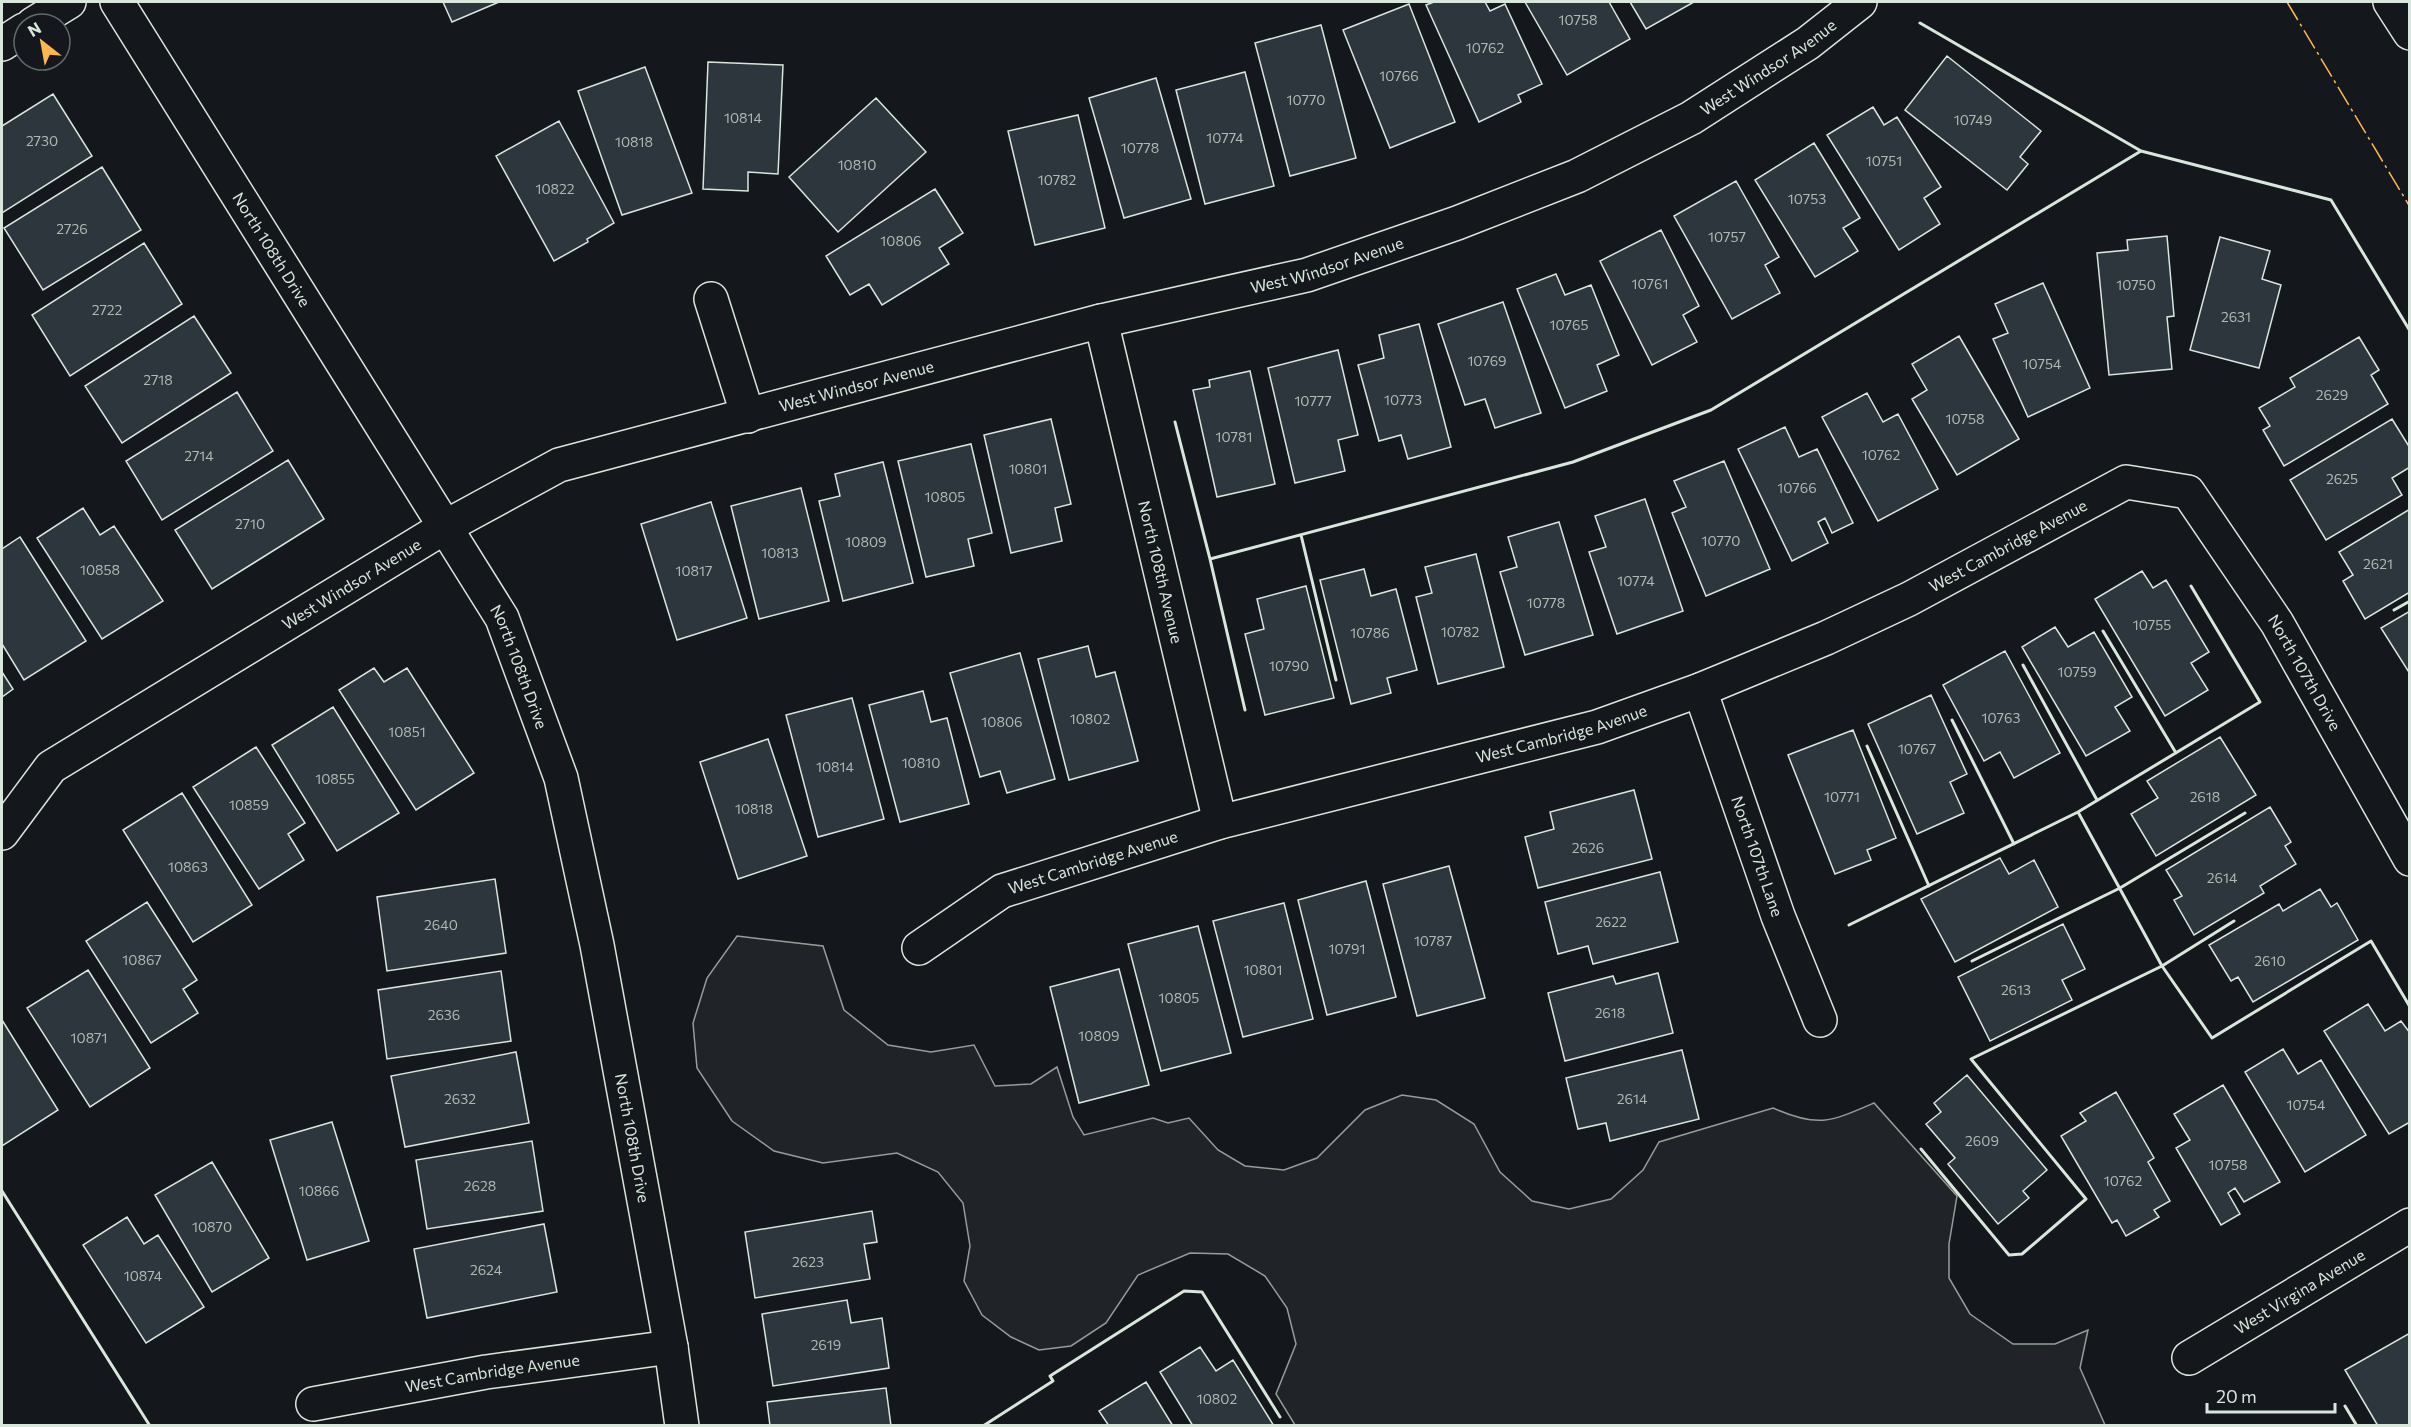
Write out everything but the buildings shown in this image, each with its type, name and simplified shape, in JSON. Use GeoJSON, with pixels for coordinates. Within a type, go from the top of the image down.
{"type":"FeatureCollection","features":[{"type":"Feature","properties":{"kind":"street"},"geometry":{"type":"LineString","coordinates":[[53,12],[69,2]]}},
{"type":"Feature","properties":{"kind":"street","name":"North 108th Drive"},"geometry":{"type":"LineString","coordinates":[[117,2],[502,618],[561,778],[597,945],[671,1347],[682,1425]]}},
{"type":"Feature","properties":{"kind":"street","name":"West Windsor Avenue"},"geometry":{"type":"LineString","coordinates":[[2,833],[51,767],[445,527],[559,465],[1101,321],[1307,275],[1457,223],[1577,176],[1691,118],[1808,43],[1860,2]]}},
{"type":"Feature","properties":{"kind":"street"},"geometry":{"type":"LineString","coordinates":[[2390,2],[2409,33]]}},
{"type":"Feature","properties":{"kind":"street"},"geometry":{"type":"LineString","coordinates":[[711,300],[748,416]]}},
{"type":"Feature","properties":{"kind":"street","name":"North 108th Avenue"},"geometry":{"type":"LineString","coordinates":[[1101,321],[1220,822]]}},
{"type":"Feature","properties":{"kind":"street","name":"West Cambridge Avenue"},"geometry":{"type":"LineString","coordinates":[[920,948],[1002,891],[1220,822],[1597,727],[1700,690],[1826,638],[1909,599],[2126,482],[2187,492]]}},
{"type":"Feature","properties":{"kind":"street","name":"North 107th Drive"},"geometry":{"type":"LineString","coordinates":[[2187,492],[2277,623],[2409,859]]}},
{"type":"Feature","properties":{"kind":"street","name":"North 107th Lane"},"geometry":{"type":"LineString","coordinates":[[1700,690],[1778,916],[1821,1020]]}},
{"type":"Feature","properties":{"kind":"street","name":"West Virgina Avenue"},"geometry":{"type":"LineString","coordinates":[[2189,1358],[2409,1225]]}},
{"type":"Feature","properties":{"kind":"street","name":"West Cambridge Avenue"},"geometry":{"type":"LineString","coordinates":[[313,1404],[486,1372],[671,1347]]}},
{"type":"Feature","properties":{"kind":"shaded area"},"geometry":{"type":"Polygon","coordinates":[[[737,936],[823,946],[844,1010],[888,1045],[931,1052],[974,1045],[995,1086],[1031,1084],[1057,1067],[1073,1117],[1084,1135],[1153,1118],[1168,1123],[1189,1118],[1218,1150],[1245,1166],[1284,1170],[1317,1158],[1365,1110],[1402,1095],[1436,1100],[1474,1124],[1500,1172],[1532,1201],[1569,1209],[1611,1199],[1643,1170],[1659,1142],[1773,1108],[1802,1118],[1824,1120],[1846,1115],[1874,1103],[1957,1196],[1949,1244],[1949,1278],[1970,1314],[2013,1344],[2055,1344],[2088,1330],[2080,1368],[2105,1425],[1295,1425],[1276,1394],[1296,1344],[1287,1308],[1265,1276],[1228,1254],[1190,1253],[1138,1275],[1106,1323],[1071,1346],[1039,1350],[1011,1337],[982,1315],[964,1281],[970,1246],[963,1203],[938,1172],[897,1153],[823,1163],[774,1151],[732,1121],[697,1068],[693,1023],[707,978],[737,936]]]}},
{"type":"Feature","properties":{"kind":"wall"},"geometry":{"type":"LineString","coordinates":[[1920,23],[2141,151],[2331,200],[2410,331]]}},
{"type":"Feature","properties":{"kind":"wall"},"geometry":{"type":"LineString","coordinates":[[1175,422],[1210,559],[1573,462],[1711,410],[2141,151]]}},
{"type":"Feature","properties":{"kind":"wall"},"geometry":{"type":"LineString","coordinates":[[1301,535],[1336,680]]}},
{"type":"Feature","properties":{"kind":"wall"},"geometry":{"type":"LineString","coordinates":[[1210,559],[1245,710]]}},
{"type":"Feature","properties":{"kind":"wall"},"geometry":{"type":"LineString","coordinates":[[2078,812],[2260,702],[2191,586]]}},
{"type":"Feature","properties":{"kind":"wall"},"geometry":{"type":"LineString","coordinates":[[2394,610],[2410,601]]}},
{"type":"Feature","properties":{"kind":"wall"},"geometry":{"type":"LineString","coordinates":[[2103,631],[2176,753]]}},
{"type":"Feature","properties":{"kind":"wall"},"geometry":{"type":"LineString","coordinates":[[2023,665],[2097,800]]}},
{"type":"Feature","properties":{"kind":"wall"},"geometry":{"type":"LineString","coordinates":[[1952,720],[2014,844]]}},
{"type":"Feature","properties":{"kind":"wall"},"geometry":{"type":"LineString","coordinates":[[1867,746],[1929,886]]}},
{"type":"Feature","properties":{"kind":"wall"},"geometry":{"type":"LineString","coordinates":[[1849,925],[2078,812],[2162,966],[1971,1059],[2086,1199],[2022,1254],[2009,1255],[1921,1149]]}},
{"type":"Feature","properties":{"kind":"wall"},"geometry":{"type":"LineString","coordinates":[[1972,961],[2120,888],[2245,813]]}},
{"type":"Feature","properties":{"kind":"wall"},"geometry":{"type":"LineString","coordinates":[[2234,921],[2162,966],[2212,1038],[2371,941],[2410,1007]]}},
{"type":"Feature","properties":{"kind":"wall"},"geometry":{"type":"LineString","coordinates":[[2,1191],[150,1426]]}},
{"type":"Feature","properties":{"kind":"wall"},"geometry":{"type":"LineString","coordinates":[[983,1426],[1053,1381],[1050,1376],[1184,1291],[1202,1292],[1280,1417]]}},
{"type":"Feature","properties":{"kind":"wall"},"geometry":{"type":"LineString","coordinates":[[2345,1406],[2357,1426]]}},
{"type":"Feature","properties":{"kind":"power"},"geometry":{"type":"LineString","coordinates":[[2287,2],[2410,207]]}}]}
